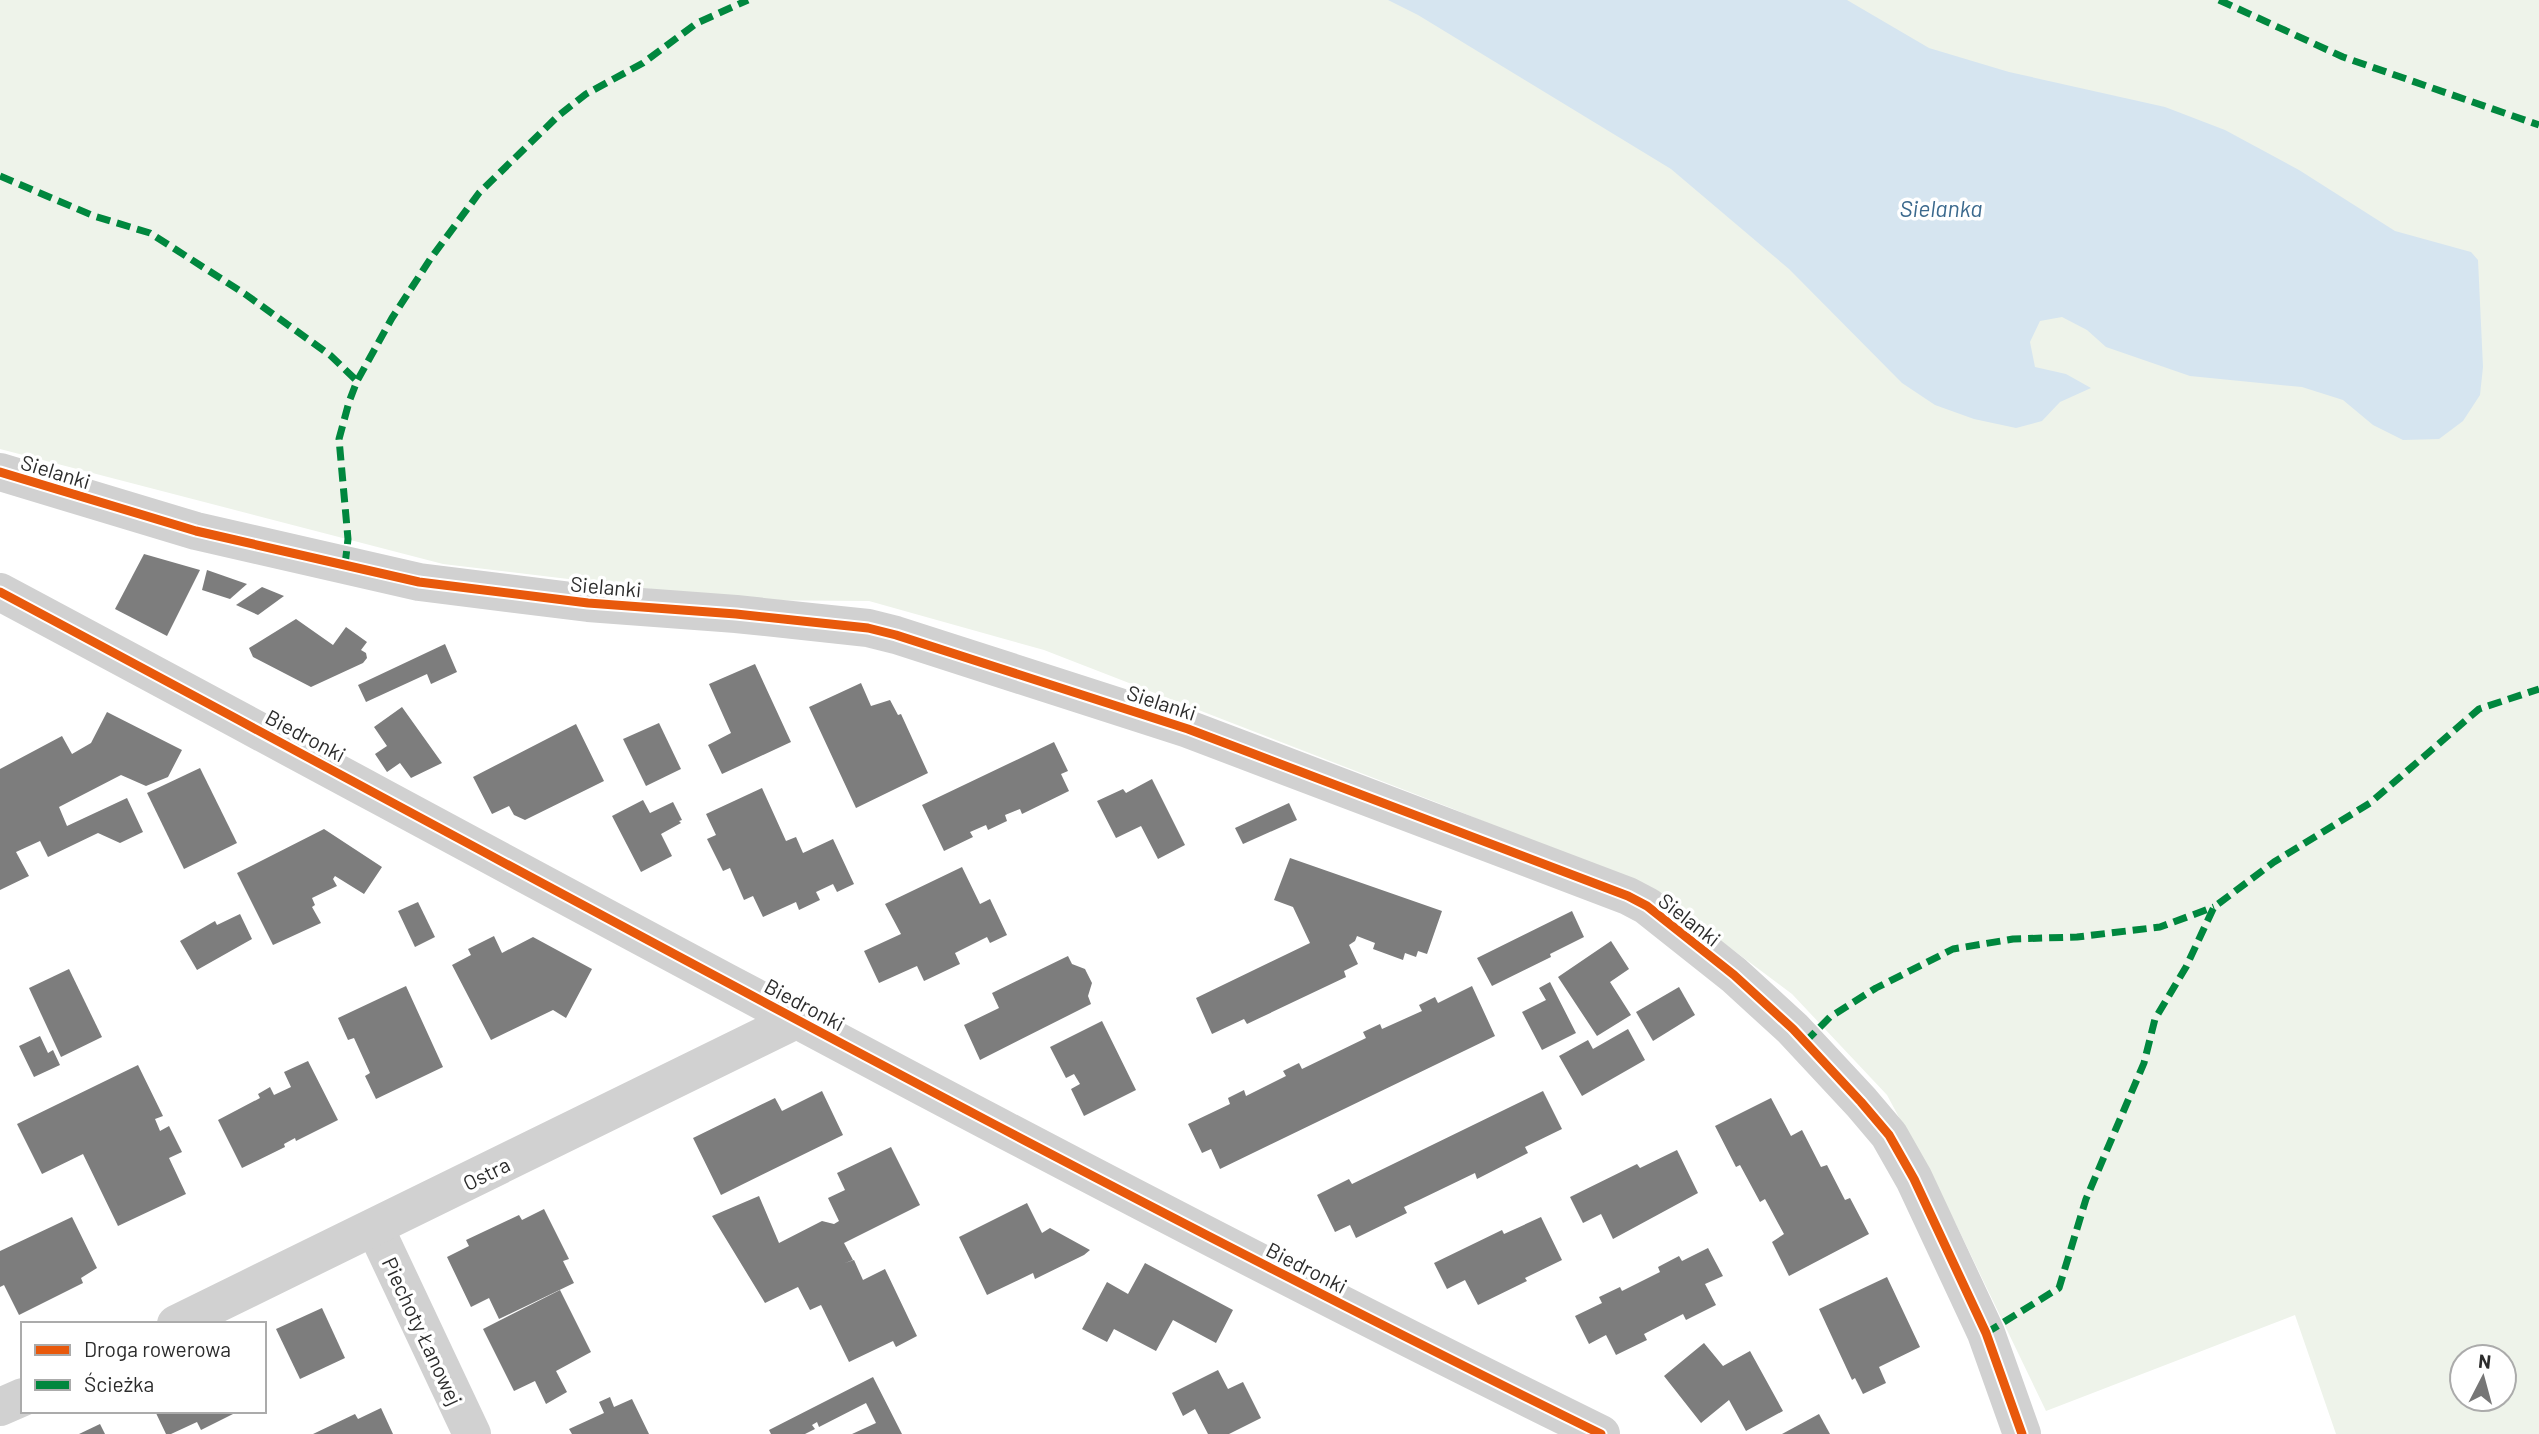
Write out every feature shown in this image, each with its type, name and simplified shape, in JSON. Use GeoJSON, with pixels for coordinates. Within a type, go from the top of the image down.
{"type":"FeatureCollection","features":[{"type":"Feature","properties":{"kind":"street","name":"Sielanki"},"geometry":{"type":"LineString","coordinates":[[0,472],[196,531],[419,582],[588,603],[736,614],[868,628],[896,635],[1188,729],[1628,896],[1647,906],[1734,975],[1793,1029],[1889,1135],[1914,1179],[1986,1333],[2022,1434]]}},
{"type":"Feature","properties":{"kind":"street","name":"Biedronki"},"geometry":{"type":"LineString","coordinates":[[0,592],[796,1020],[1298,1283],[1601,1434]]}},
{"type":"Feature","properties":{"kind":"street","name":"Ostra"},"geometry":{"type":"LineString","coordinates":[[180,1322],[796,1020]]}},
{"type":"Feature","properties":{"kind":"street","name":"Piechoty Łanowej"},"geometry":{"type":"LineString","coordinates":[[375,1228],[472,1434]]}},
{"type":"Feature","properties":{"kind":"street"},"geometry":{"type":"LineString","coordinates":[[0,1407],[21,1398]]}},
{"type":"Feature","properties":{"kind":"shaded area"},"geometry":{"type":"Polygon","coordinates":[[[0,0],[2539,0],[2539,1434],[2336,1434],[2295,1315],[2046,1411],[1954,1220],[1887,1095],[1792,994],[1654,891],[1451,808],[1044,650],[869,601],[743,600],[443,564],[0,449],[0,0]]]}},
{"type":"Feature","properties":{"kind":"water","name":"Sielanka"},"geometry":{"type":"Polygon","coordinates":[[[1388,0],[1847,0],[1929,48],[2009,72],[2165,107],[2225,130],[2299,170],[2395,231],[2471,252],[2478,260],[2483,367],[2480,395],[2463,421],[2439,439],[2403,440],[2373,425],[2343,400],[2302,387],[2190,376],[2106,347],[2087,330],[2062,317],[2040,321],[2030,342],[2035,367],[2066,374],[2091,388],[2060,402],[2042,421],[2016,428],[1974,419],[1935,405],[1902,383],[1789,269],[1671,169],[1418,15],[1388,0]]]}},
{"type":"Feature","properties":{"kind":"building"},"geometry":{"type":"Polygon","coordinates":[[[144,554],[200,570],[167,636],[115,609],[144,554]]]}},
{"type":"Feature","properties":{"kind":"building"},"geometry":{"type":"Polygon","coordinates":[[[207,570],[247,584],[230,599],[202,590],[207,570]]]}},
{"type":"Feature","properties":{"kind":"building"},"geometry":{"type":"Polygon","coordinates":[[[262,587],[284,596],[258,615],[236,605],[262,587]]]}},
{"type":"Feature","properties":{"kind":"building"},"geometry":{"type":"Polygon","coordinates":[[[296,619],[333,645],[346,627],[367,642],[361,650],[366,653],[367,658],[363,663],[311,687],[253,657],[249,648],[296,619]]]}},
{"type":"Feature","properties":{"kind":"building"},"geometry":{"type":"Polygon","coordinates":[[[445,644],[457,672],[431,684],[427,674],[366,702],[358,685],[445,644]]]}},
{"type":"Feature","properties":{"kind":"building"},"geometry":{"type":"Polygon","coordinates":[[[755,664],[791,742],[722,774],[708,745],[731,733],[709,684],[755,664]]]}},
{"type":"Feature","properties":{"kind":"building"},"geometry":{"type":"Polygon","coordinates":[[[861,683],[871,706],[890,700],[898,715],[901,714],[928,773],[856,808],[809,707],[861,683]]]}},
{"type":"Feature","properties":{"kind":"building"},"geometry":{"type":"Polygon","coordinates":[[[402,707],[442,763],[411,778],[400,763],[387,772],[375,754],[387,746],[374,727],[402,707]]]}},
{"type":"Feature","properties":{"kind":"building"},"geometry":{"type":"Polygon","coordinates":[[[107,712],[182,750],[168,777],[146,786],[121,775],[59,807],[67,826],[127,798],[143,832],[120,843],[98,833],[48,857],[40,841],[16,852],[29,876],[0,890],[0,769],[62,736],[72,754],[91,743],[107,712]]]}},
{"type":"Feature","properties":{"kind":"building"},"geometry":{"type":"Polygon","coordinates":[[[659,723],[681,769],[646,786],[623,739],[659,723]]]}},
{"type":"Feature","properties":{"kind":"building"},"geometry":{"type":"Polygon","coordinates":[[[576,724],[604,781],[525,820],[514,815],[509,806],[492,814],[473,777],[576,724]]]}},
{"type":"Feature","properties":{"kind":"building"},"geometry":{"type":"Polygon","coordinates":[[[1054,742],[1068,771],[1061,774],[1069,791],[1022,814],[1020,809],[1005,815],[1007,821],[988,830],[986,825],[970,832],[973,837],[944,851],[922,805],[1054,742]]]}},
{"type":"Feature","properties":{"kind":"building"},"geometry":{"type":"Polygon","coordinates":[[[200,768],[237,843],[184,869],[147,793],[200,768]]]}},
{"type":"Feature","properties":{"kind":"building"},"geometry":{"type":"Polygon","coordinates":[[[1152,779],[1185,845],[1158,859],[1141,826],[1116,838],[1097,801],[1123,789],[1126,793],[1152,779]]]}},
{"type":"Feature","properties":{"kind":"building"},"geometry":{"type":"Polygon","coordinates":[[[762,788],[786,841],[796,837],[803,853],[833,839],[854,884],[837,892],[833,884],[816,892],[820,900],[799,910],[796,902],[763,917],[753,896],[744,900],[730,868],[723,871],[707,839],[716,835],[706,814],[762,788]]]}},
{"type":"Feature","properties":{"kind":"building"},"geometry":{"type":"Polygon","coordinates":[[[643,800],[650,813],[673,802],[682,820],[661,834],[672,856],[641,872],[612,816],[643,800]]]}},
{"type":"Feature","properties":{"kind":"building"},"geometry":{"type":"Polygon","coordinates":[[[1289,803],[1297,820],[1243,844],[1235,828],[1289,803]]]}},
{"type":"Feature","properties":{"kind":"building"},"geometry":{"type":"Polygon","coordinates":[[[324,829],[382,867],[364,894],[335,876],[333,879],[337,886],[312,898],[315,905],[312,907],[321,923],[273,945],[237,873],[324,829]]]}},
{"type":"Feature","properties":{"kind":"building"},"geometry":{"type":"Polygon","coordinates":[[[1290,858],[1442,911],[1427,954],[1418,951],[1416,957],[1405,953],[1403,960],[1373,949],[1375,943],[1357,936],[1349,945],[1358,964],[1344,971],[1346,977],[1247,1024],[1244,1019],[1212,1034],[1196,998],[1310,943],[1293,907],[1274,900],[1290,858]]]}},
{"type":"Feature","properties":{"kind":"building"},"geometry":{"type":"Polygon","coordinates":[[[962,867],[980,904],[990,899],[1007,935],[990,943],[987,937],[955,953],[960,964],[924,981],[917,966],[879,983],[864,951],[901,934],[885,904],[962,867]]]}},
{"type":"Feature","properties":{"kind":"building"},"geometry":{"type":"Polygon","coordinates":[[[418,902],[435,937],[415,947],[398,911],[418,902]]]}},
{"type":"Feature","properties":{"kind":"building"},"geometry":{"type":"Polygon","coordinates":[[[1572,911],[1584,937],[1550,954],[1551,957],[1492,986],[1477,958],[1572,911]]]}},
{"type":"Feature","properties":{"kind":"building"},"geometry":{"type":"Polygon","coordinates":[[[240,914],[252,939],[197,970],[180,941],[215,921],[217,925],[240,914]]]}},
{"type":"Feature","properties":{"kind":"building"},"geometry":{"type":"Polygon","coordinates":[[[494,936],[502,953],[533,937],[592,969],[566,1018],[553,1010],[491,1040],[452,965],[471,955],[468,949],[494,936]]]}},
{"type":"Feature","properties":{"kind":"building"},"geometry":{"type":"Polygon","coordinates":[[[1611,941],[1629,969],[1610,982],[1631,1015],[1597,1036],[1558,977],[1611,941]]]}},
{"type":"Feature","properties":{"kind":"building"},"geometry":{"type":"Polygon","coordinates":[[[1068,956],[1072,964],[1085,969],[1092,983],[1088,996],[1091,1004],[980,1060],[964,1025],[999,1008],[992,993],[1068,956]]]}},
{"type":"Feature","properties":{"kind":"building"},"geometry":{"type":"Polygon","coordinates":[[[69,969],[102,1037],[61,1057],[29,988],[69,969]]]}},
{"type":"Feature","properties":{"kind":"building"},"geometry":{"type":"Polygon","coordinates":[[[1550,982],[1576,1033],[1542,1050],[1522,1012],[1546,1000],[1539,988],[1550,982]]]}},
{"type":"Feature","properties":{"kind":"building"},"geometry":{"type":"Polygon","coordinates":[[[406,986],[443,1067],[376,1099],[365,1076],[370,1073],[354,1038],[348,1040],[338,1018],[406,986]]]}},
{"type":"Feature","properties":{"kind":"building"},"geometry":{"type":"Polygon","coordinates":[[[1472,986],[1495,1036],[1220,1169],[1211,1149],[1202,1153],[1188,1124],[1230,1104],[1228,1098],[1244,1090],[1246,1096],[1286,1076],[1283,1071],[1299,1063],[1302,1069],[1366,1038],[1363,1032],[1380,1024],[1382,1029],[1422,1011],[1419,1005],[1435,997],[1438,1003],[1472,986]]]}},
{"type":"Feature","properties":{"kind":"building"},"geometry":{"type":"Polygon","coordinates":[[[1679,987],[1695,1015],[1653,1041],[1636,1012],[1679,987]]]}},
{"type":"Feature","properties":{"kind":"building"},"geometry":{"type":"Polygon","coordinates":[[[1102,1021],[1136,1090],[1084,1116],[1071,1089],[1080,1084],[1074,1074],[1066,1078],[1050,1047],[1102,1021]]]}},
{"type":"Feature","properties":{"kind":"building"},"geometry":{"type":"Polygon","coordinates":[[[1628,1029],[1645,1060],[1582,1096],[1559,1056],[1588,1040],[1593,1049],[1628,1029]]]}},
{"type":"Feature","properties":{"kind":"building"},"geometry":{"type":"Polygon","coordinates":[[[40,1036],[48,1053],[53,1050],[60,1065],[34,1077],[19,1046],[40,1036]]]}},
{"type":"Feature","properties":{"kind":"building"},"geometry":{"type":"Polygon","coordinates":[[[308,1061],[338,1120],[296,1141],[295,1138],[284,1144],[285,1147],[242,1168],[218,1120],[260,1098],[258,1094],[270,1087],[274,1095],[291,1087],[284,1072],[308,1061]]]}},
{"type":"Feature","properties":{"kind":"building"},"geometry":{"type":"Polygon","coordinates":[[[138,1065],[163,1116],[155,1119],[160,1131],[169,1126],[182,1152],[169,1158],[186,1194],[118,1226],[83,1154],[42,1174],[17,1124],[138,1065]]]}},
{"type":"Feature","properties":{"kind":"building"},"geometry":{"type":"Polygon","coordinates":[[[822,1091],[843,1135],[721,1195],[693,1138],[775,1098],[782,1111],[822,1091]]]}},
{"type":"Feature","properties":{"kind":"building"},"geometry":{"type":"Polygon","coordinates":[[[1543,1091],[1562,1129],[1525,1147],[1528,1153],[1477,1179],[1475,1173],[1404,1207],[1407,1213],[1356,1238],[1350,1225],[1335,1232],[1317,1195],[1349,1179],[1352,1184],[1543,1091]]]}},
{"type":"Feature","properties":{"kind":"building"},"geometry":{"type":"Polygon","coordinates":[[[1771,1098],[1791,1136],[1802,1130],[1821,1167],[1827,1165],[1845,1200],[1850,1198],[1869,1234],[1789,1276],[1772,1242],[1784,1234],[1765,1199],[1760,1202],[1740,1165],[1736,1167],[1715,1126],[1771,1098]]]}},
{"type":"Feature","properties":{"kind":"building"},"geometry":{"type":"Polygon","coordinates":[[[891,1147],[920,1205],[844,1243],[853,1260],[845,1263],[854,1260],[863,1280],[885,1269],[917,1336],[896,1347],[893,1341],[849,1362],[821,1305],[810,1310],[798,1287],[765,1303],[712,1216],[759,1196],[779,1243],[822,1221],[834,1224],[839,1221],[828,1198],[845,1190],[837,1173],[891,1147]]]}},
{"type":"Feature","properties":{"kind":"building"},"geometry":{"type":"Polygon","coordinates":[[[1677,1150],[1698,1193],[1613,1239],[1601,1214],[1583,1223],[1570,1197],[1637,1164],[1640,1168],[1677,1150]]]}},
{"type":"Feature","properties":{"kind":"building"},"geometry":{"type":"Polygon","coordinates":[[[1027,1203],[1042,1233],[1050,1228],[1090,1250],[1035,1279],[1033,1273],[987,1295],[959,1237],[1027,1203]]]}},
{"type":"Feature","properties":{"kind":"building"},"geometry":{"type":"Polygon","coordinates":[[[544,1209],[569,1259],[563,1261],[574,1283],[499,1319],[489,1298],[471,1307],[447,1257],[469,1246],[466,1240],[519,1215],[522,1220],[544,1209]]]}},
{"type":"Feature","properties":{"kind":"building"},"geometry":{"type":"Polygon","coordinates":[[[72,1217],[97,1268],[81,1278],[83,1283],[19,1315],[4,1285],[0,1287],[0,1251],[72,1217]]]}},
{"type":"Feature","properties":{"kind":"building"},"geometry":{"type":"Polygon","coordinates":[[[1541,1217],[1562,1260],[1478,1305],[1465,1280],[1447,1289],[1434,1263],[1502,1230],[1504,1234],[1541,1217]]]}},
{"type":"Feature","properties":{"kind":"building"},"geometry":{"type":"Polygon","coordinates":[[[1708,1248],[1723,1276],[1705,1284],[1716,1305],[1686,1320],[1683,1314],[1644,1334],[1647,1340],[1616,1355],[1606,1335],[1589,1344],[1575,1316],[1602,1303],[1599,1297],[1620,1287],[1622,1291],[1660,1272],[1658,1267],[1679,1256],[1682,1261],[1708,1248]]]}},
{"type":"Feature","properties":{"kind":"building"},"geometry":{"type":"Polygon","coordinates":[[[1145,1263],[1233,1310],[1216,1343],[1173,1320],[1156,1351],[1114,1329],[1107,1342],[1082,1329],[1107,1282],[1128,1294],[1145,1263]]]}},
{"type":"Feature","properties":{"kind":"building"},"geometry":{"type":"Polygon","coordinates":[[[1887,1277],[1920,1347],[1879,1367],[1886,1383],[1863,1394],[1855,1378],[1852,1380],[1819,1309],[1887,1277]]]}},
{"type":"Feature","properties":{"kind":"building"},"geometry":{"type":"Polygon","coordinates":[[[560,1290],[591,1352],[556,1371],[567,1392],[546,1404],[535,1381],[514,1391],[483,1329],[560,1290]]]}},
{"type":"Feature","properties":{"kind":"building"},"geometry":{"type":"Polygon","coordinates":[[[322,1308],[345,1358],[300,1379],[276,1329],[322,1308]]]}},
{"type":"Feature","properties":{"kind":"building"},"geometry":{"type":"Polygon","coordinates":[[[1704,1343],[1723,1366],[1750,1351],[1783,1411],[1746,1431],[1729,1400],[1701,1423],[1664,1376],[1704,1343]]]}},
{"type":"Feature","properties":{"kind":"building"},"geometry":{"type":"Polygon","coordinates":[[[1218,1370],[1228,1389],[1243,1382],[1261,1418],[1229,1434],[1208,1434],[1195,1409],[1183,1416],[1172,1393],[1218,1370]]]}},
{"type":"Feature","properties":{"kind":"building"},"geometry":{"type":"Polygon","coordinates":[[[873,1377],[902,1434],[852,1434],[876,1423],[866,1403],[819,1427],[817,1422],[812,1425],[815,1429],[805,1434],[771,1434],[769,1430],[873,1377]]]}},
{"type":"Feature","properties":{"kind":"building"},"geometry":{"type":"Polygon","coordinates":[[[610,1397],[614,1407],[632,1399],[649,1434],[572,1434],[569,1429],[604,1413],[599,1402],[610,1397]]]}},
{"type":"Feature","properties":{"kind":"building"},"geometry":{"type":"Polygon","coordinates":[[[381,1408],[393,1434],[313,1434],[355,1414],[358,1419],[381,1408]]]}},
{"type":"Feature","properties":{"kind":"building"},"geometry":{"type":"Polygon","coordinates":[[[156,1413],[235,1413],[201,1430],[197,1422],[166,1434],[156,1413]]]}},
{"type":"Feature","properties":{"kind":"building"},"geometry":{"type":"Polygon","coordinates":[[[1819,1414],[1830,1434],[1782,1434],[1819,1414]]]}},
{"type":"Feature","properties":{"kind":"building"},"geometry":{"type":"Polygon","coordinates":[[[100,1424],[105,1434],[79,1434],[100,1424]]]}},
{"type":"Feature","properties":{"kind":"marked path"},"geometry":{"type":"LineString","coordinates":[[345,565],[348,539],[339,439],[349,402],[357,381],[392,318],[431,258],[479,193],[558,116],[586,94],[643,63],[697,23],[748,0]]}},
{"type":"Feature","properties":{"kind":"marked path"},"geometry":{"type":"LineString","coordinates":[[2219,0],[2343,57],[2539,125]]}},
{"type":"Feature","properties":{"kind":"marked path"},"geometry":{"type":"LineString","coordinates":[[0,176],[94,216],[150,233],[245,294],[330,355],[357,381]]}},
{"type":"Feature","properties":{"kind":"marked path"},"geometry":{"type":"LineString","coordinates":[[1986,1333],[2059,1288],[2086,1199],[2144,1063],[2155,1019],[2186,967],[2214,907],[2274,862],[2370,803],[2479,709],[2539,689]]}},
{"type":"Feature","properties":{"kind":"marked path"},"geometry":{"type":"LineString","coordinates":[[1805,1042],[1830,1017],[1876,988],[1953,949],[2013,939],[2077,937],[2160,927],[2214,907]]}},
{"type":"Feature","properties":{"kind":"cycle path"},"geometry":{"type":"LineString","coordinates":[[0,472],[196,531],[419,582],[588,603],[736,614],[868,628],[896,635],[1188,729],[1628,896],[1647,906],[1734,975],[1793,1029],[1889,1135],[1914,1179],[1986,1333],[2022,1434]]}},
{"type":"Feature","properties":{"kind":"cycle path"},"geometry":{"type":"LineString","coordinates":[[0,592],[997,1126],[1398,1333],[1601,1434]]}}]}
